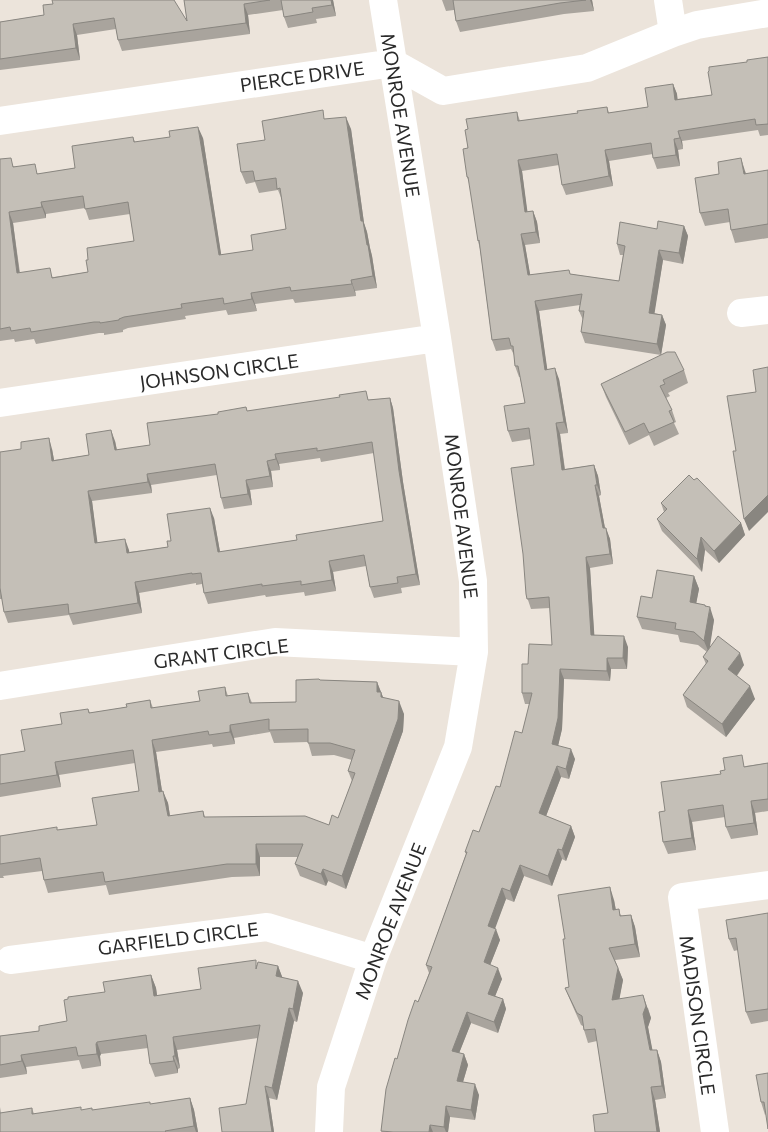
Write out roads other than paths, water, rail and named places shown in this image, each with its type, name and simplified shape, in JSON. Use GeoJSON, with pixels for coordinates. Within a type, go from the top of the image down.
{"type":"FeatureCollection","features":[{"type":"Feature","properties":{"kind":"street","name":"MONROE AVENUE"},"geometry":{"type":"LineString","coordinates":[[329,1132],[331,1087],[373,959],[458,747],[474,652],[473,581],[437,338],[383,0]]}},
{"type":"Feature","properties":{"kind":"street"},"geometry":{"type":"LineString","coordinates":[[668,0],[673,33]]}},
{"type":"Feature","properties":{"kind":"street"},"geometry":{"type":"LineString","coordinates":[[392,63],[443,92],[587,68],[673,33],[705,24],[768,13]]}},
{"type":"Feature","properties":{"kind":"street","name":"PIERCE DRIVE"},"geometry":{"type":"LineString","coordinates":[[0,121],[392,63]]}},
{"type":"Feature","properties":{"kind":"street"},"geometry":{"type":"LineString","coordinates":[[741,313],[768,310]]}},
{"type":"Feature","properties":{"kind":"street","name":"JOHNSON CIRCLE"},"geometry":{"type":"LineString","coordinates":[[0,403],[437,338]]}},
{"type":"Feature","properties":{"kind":"street","name":"GRANT CIRCLE"},"geometry":{"type":"LineString","coordinates":[[0,686],[275,642],[474,652]]}},
{"type":"Feature","properties":{"kind":"street","name":"MADISON CIRCLE"},"geometry":{"type":"LineString","coordinates":[[715,1132],[682,897],[768,885]]}},
{"type":"Feature","properties":{"kind":"street","name":"GARFIELD CIRCLE"},"geometry":{"type":"LineString","coordinates":[[10,960],[267,927],[373,959]]}}]}
